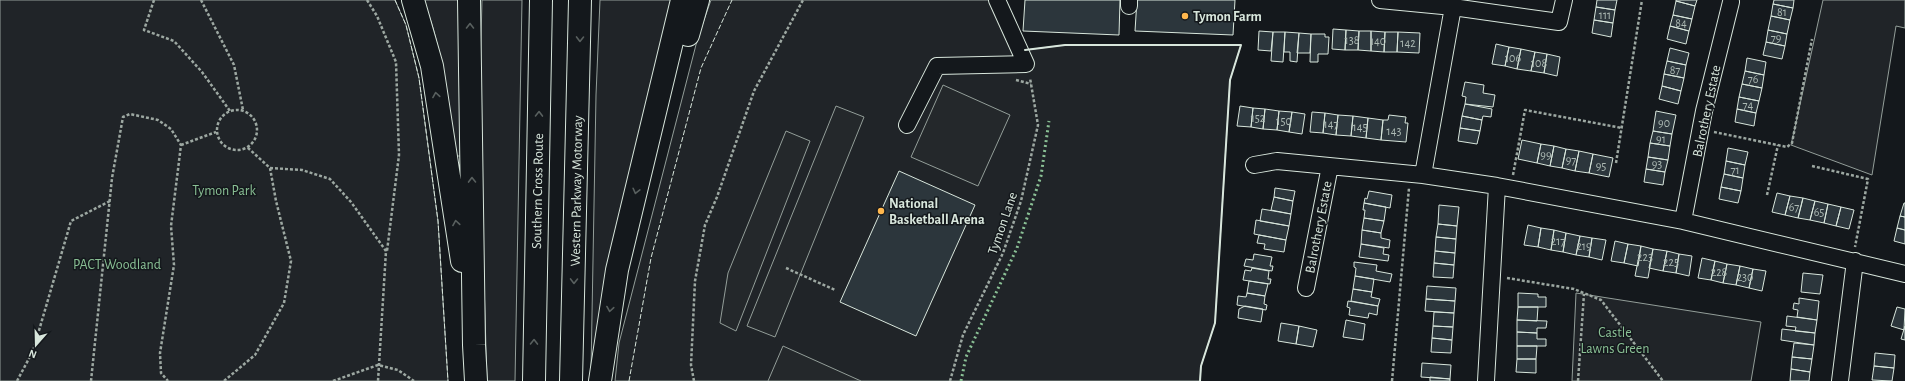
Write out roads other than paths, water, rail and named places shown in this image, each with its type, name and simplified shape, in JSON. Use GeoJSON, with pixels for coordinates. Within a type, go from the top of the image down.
{"type":"FeatureCollection","features":[{"type":"Feature","properties":{"kind":"highway"},"geometry":{"type":"LineString","coordinates":[[414,0],[432,66],[474,345]]}},
{"type":"Feature","properties":{"kind":"highway"},"geometry":{"type":"LineString","coordinates":[[469,0],[474,345],[476,381]]}},
{"type":"Feature","properties":{"kind":"highway","name":"Southern Cross Route"},"geometry":{"type":"LineString","coordinates":[[534,381],[541,0]]}},
{"type":"Feature","properties":{"kind":"highway","name":"Western Parkway Motorway"},"geometry":{"type":"LineString","coordinates":[[571,381],[580,0]]}},
{"type":"Feature","properties":{"kind":"highway"},"geometry":{"type":"LineString","coordinates":[[600,381],[617,270],[682,0]]}},
{"type":"Feature","properties":{"kind":"highway"},"geometry":{"type":"LineString","coordinates":[[645,153],[672,87],[698,0]]}},
{"type":"Feature","properties":{"kind":"highway"},"geometry":{"type":"LineString","coordinates":[[604,350],[605,381]]}},
{"type":"Feature","properties":{"kind":"street"},"geometry":{"type":"LineString","coordinates":[[907,125],[937,66],[1026,64],[996,0]]}},
{"type":"Feature","properties":{"kind":"street"},"geometry":{"type":"LineString","coordinates":[[1380,0],[1453,7],[1559,22],[1564,0]]}},
{"type":"Feature","properties":{"kind":"street","name":"Balrothery Estate"},"geometry":{"type":"LineString","coordinates":[[1683,221],[1704,111],[1731,2]]}},
{"type":"Feature","properties":{"kind":"street"},"geometry":{"type":"LineString","coordinates":[[1423,175],[1453,7]]}},
{"type":"Feature","properties":{"kind":"street","name":"Balrothery Estate"},"geometry":{"type":"LineString","coordinates":[[1254,165],[1277,161],[1423,175],[1497,186],[1855,255],[1905,274]]}},
{"type":"Feature","properties":{"kind":"street","name":"Balrothery Estate"},"geometry":{"type":"LineString","coordinates":[[1306,288],[1330,166]]}},
{"type":"Feature","properties":{"kind":"street"},"geometry":{"type":"LineString","coordinates":[[1486,381],[1497,186]]}},
{"type":"Feature","properties":{"kind":"street"},"geometry":{"type":"LineString","coordinates":[[1840,381],[1855,255]]}},
{"type":"Feature","properties":{"kind":"place","name":"Tymon Farm"},"geometry":{"type":"Point","coordinates":[1185,16]}},
{"type":"Feature","properties":{"kind":"place","name":"National Basketball Arena"},"geometry":{"type":"Point","coordinates":[881,211]}},
{"type":"Feature","properties":{"kind":"park label","name":"Tymon Park"},"geometry":{"type":"Point","coordinates":[224,190]}},
{"type":"Feature","properties":{"kind":"park label","name":"PACT Woodland"},"geometry":{"type":"Point","coordinates":[117,264]}},
{"type":"Feature","properties":{"kind":"park label","name":"Castle Lawns Green"},"geometry":{"type":"Point","coordinates":[1615,340]}}]}
